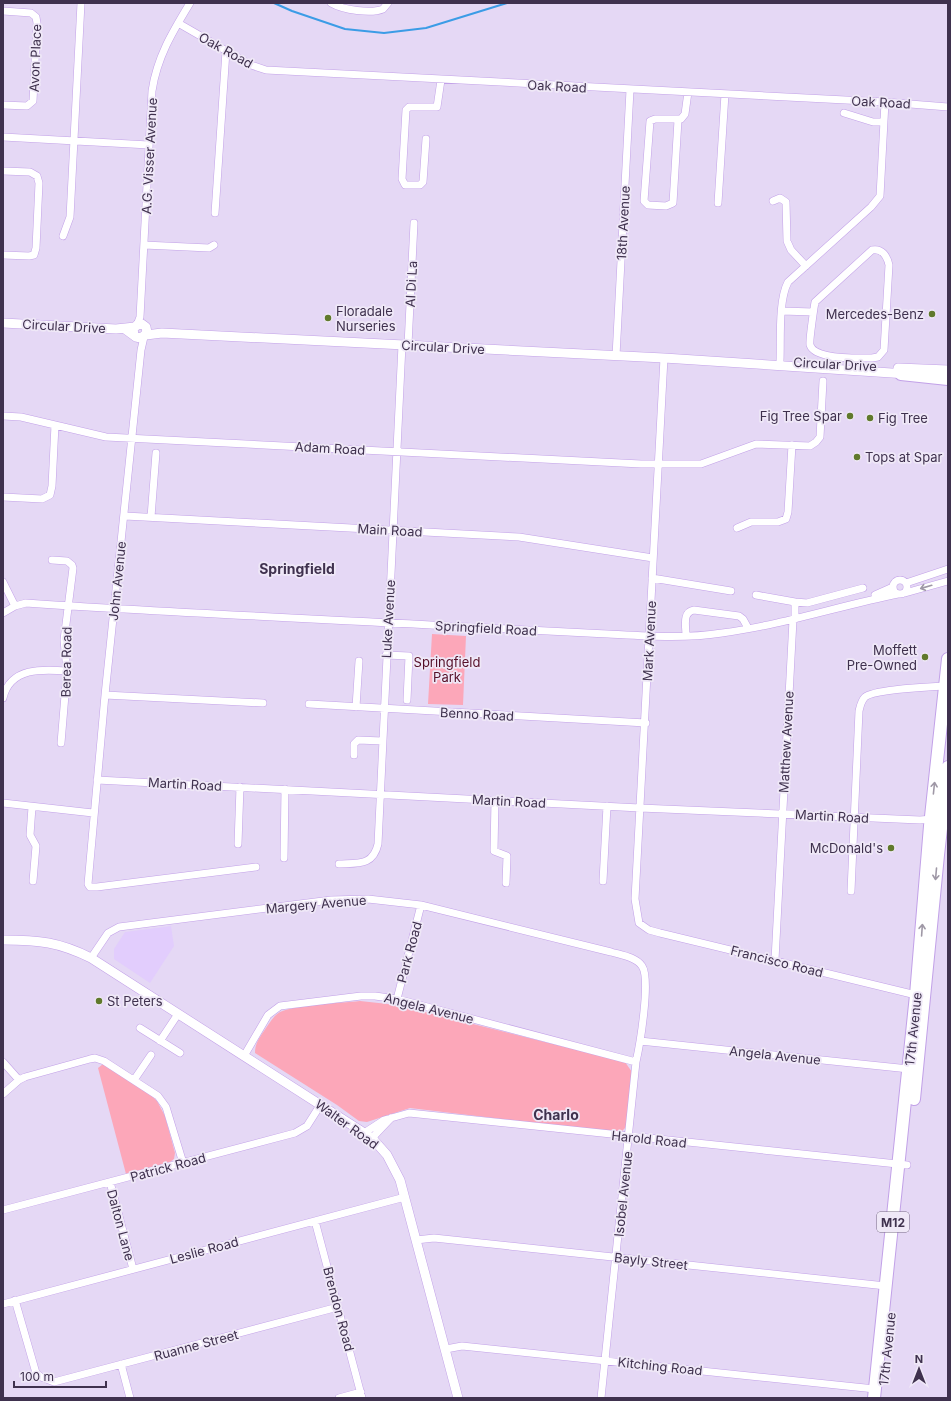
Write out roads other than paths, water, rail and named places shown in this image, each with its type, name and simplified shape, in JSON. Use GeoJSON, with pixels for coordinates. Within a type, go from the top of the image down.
{"type":"FeatureCollection","features":[{"type":"Feature","properties":{"kind":"main road"},"geometry":{"type":"LineString","coordinates":[[901,374],[948,377]]}},
{"type":"Feature","properties":{"kind":"main road","name":"17th Avenue"},"geometry":{"type":"LineString","coordinates":[[877,1395],[903,1164],[909,1070],[933,823],[944,686],[948,659]]}},
{"type":"Feature","properties":{"kind":"main road","name":"M12"},"geometry":{"type":"LineString","coordinates":[[938,855],[933,823],[948,772],[948,767]]}},
{"type":"Feature","properties":{"kind":"main road"},"geometry":{"type":"LineString","coordinates":[[948,772],[948,781]]}},
{"type":"Feature","properties":{"kind":"main road"},"geometry":{"type":"LineString","coordinates":[[938,855],[948,846]]}},
{"type":"Feature","properties":{"kind":"main road","name":"17th Avenue"},"geometry":{"type":"LineString","coordinates":[[877,1395],[886,1286],[923,1013],[938,855]]}},
{"type":"Feature","properties":{"kind":"street"},"geometry":{"type":"LineString","coordinates":[[63,236],[70,217],[81,3]]}},
{"type":"Feature","properties":{"kind":"street","name":"A.G. Visser Avenue"},"geometry":{"type":"LineString","coordinates":[[139,329],[154,77],[164,49],[190,3]]}},
{"type":"Feature","properties":{"kind":"street"},"geometry":{"type":"LineString","coordinates":[[331,3],[342,8],[375,11],[383,9],[388,3]]}},
{"type":"Feature","properties":{"kind":"street","name":"Avon Place"},"geometry":{"type":"LineString","coordinates":[[3,11],[31,13],[36,17],[37,24],[33,101],[25,107],[3,105]]}},
{"type":"Feature","properties":{"kind":"street","name":"Oak Road"},"geometry":{"type":"LineString","coordinates":[[178,22],[250,65],[266,70],[885,102],[948,107]]}},
{"type":"Feature","properties":{"kind":"street"},"geometry":{"type":"LineString","coordinates":[[215,213],[226,51]]}},
{"type":"Feature","properties":{"kind":"street"},"geometry":{"type":"LineString","coordinates":[[426,139],[423,182],[420,186],[405,185],[402,179],[406,110],[409,107],[437,107],[441,80]]}},
{"type":"Feature","properties":{"kind":"street","name":"18th Avenue"},"geometry":{"type":"LineString","coordinates":[[616,356],[630,90]]}},
{"type":"Feature","properties":{"kind":"street"},"geometry":{"type":"LineString","coordinates":[[678,120],[673,203],[666,206],[648,205],[644,201],[650,121],[655,119],[678,120],[684,117],[688,92]]}},
{"type":"Feature","properties":{"kind":"street"},"geometry":{"type":"LineString","coordinates":[[718,203],[725,94]]}},
{"type":"Feature","properties":{"kind":"street"},"geometry":{"type":"LineString","coordinates":[[780,361],[782,310],[786,285],[878,200],[881,188],[885,102]]}},
{"type":"Feature","properties":{"kind":"street"},"geometry":{"type":"LineString","coordinates":[[844,113],[873,122],[884,122]]}},
{"type":"Feature","properties":{"kind":"street"},"geometry":{"type":"LineString","coordinates":[[3,137],[149,145]]}},
{"type":"Feature","properties":{"kind":"street"},"geometry":{"type":"LineString","coordinates":[[3,170],[33,172],[38,176],[39,183],[36,248],[34,255],[3,255]]}},
{"type":"Feature","properties":{"kind":"street"},"geometry":{"type":"LineString","coordinates":[[774,201],[780,198],[786,202],[787,240],[791,250],[806,266]]}},
{"type":"Feature","properties":{"kind":"street","name":"Al Di La"},"geometry":{"type":"LineString","coordinates":[[405,345],[414,223]]}},
{"type":"Feature","properties":{"kind":"street"},"geometry":{"type":"LineString","coordinates":[[144,245],[209,248],[214,245]]}},
{"type":"Feature","properties":{"kind":"street"},"geometry":{"type":"LineString","coordinates":[[878,250],[884,254],[889,265],[886,344],[880,355],[872,358],[832,356],[814,351],[810,342],[813,312],[816,299],[869,252],[878,250]]}},
{"type":"Feature","properties":{"kind":"street"},"geometry":{"type":"LineString","coordinates":[[782,310],[813,312]]}},
{"type":"Feature","properties":{"kind":"street","name":"Circular Drive"},"geometry":{"type":"LineString","coordinates":[[3,323],[664,358],[901,374]]}},
{"type":"Feature","properties":{"kind":"street","name":"John Avenue"},"geometry":{"type":"LineString","coordinates":[[139,329],[141,350],[93,813],[88,884],[90,887],[256,867]]}},
{"type":"Feature","properties":{"kind":"street","name":"Luke Avenue"},"geometry":{"type":"LineString","coordinates":[[339,864],[361,863],[373,857],[378,844],[386,655],[397,452],[405,345]]}},
{"type":"Feature","properties":{"kind":"street","name":"Mark Avenue"},"geometry":{"type":"LineString","coordinates":[[639,923],[635,899],[646,723],[664,358]]}},
{"type":"Feature","properties":{"kind":"street","name":"Circular Drive"},"geometry":{"type":"LineString","coordinates":[[723,362],[730,360],[780,361],[948,370]]}},
{"type":"Feature","properties":{"kind":"street","name":"Adam Road"},"geometry":{"type":"LineString","coordinates":[[3,416],[21,417],[94,436],[634,464],[701,464],[756,444],[810,446],[819,440],[823,381]]}},
{"type":"Feature","properties":{"kind":"street"},"geometry":{"type":"LineString","coordinates":[[3,497],[42,499],[50,494],[52,486],[56,425]]}},
{"type":"Feature","properties":{"kind":"street"},"geometry":{"type":"LineString","coordinates":[[737,528],[751,522],[778,522],[786,519],[788,512],[792,445]]}},
{"type":"Feature","properties":{"kind":"street"},"geometry":{"type":"LineString","coordinates":[[150,517],[156,453]]}},
{"type":"Feature","properties":{"kind":"street","name":"Main Road"},"geometry":{"type":"LineString","coordinates":[[124,516],[393,530],[542,540],[653,558]]}},
{"type":"Feature","properties":{"kind":"street","name":"Berea Road"},"geometry":{"type":"LineString","coordinates":[[52,560],[66,561],[73,566],[64,645],[68,671],[61,742]]}},
{"type":"Feature","properties":{"kind":"street"},"geometry":{"type":"LineString","coordinates":[[906,584],[948,569]]}},
{"type":"Feature","properties":{"kind":"street"},"geometry":{"type":"LineString","coordinates":[[652,578],[731,591]]}},
{"type":"Feature","properties":{"kind":"street"},"geometry":{"type":"LineString","coordinates":[[899,580],[903,580],[907,588],[902,593],[895,591],[893,587],[899,580]]}},
{"type":"Feature","properties":{"kind":"street","name":"Springfield Road"},"geometry":{"type":"LineString","coordinates":[[15,606],[26,603],[114,610],[650,636],[686,636],[721,633],[794,619],[948,581]]}},
{"type":"Feature","properties":{"kind":"street"},"geometry":{"type":"LineString","coordinates":[[3,582],[15,606],[3,613]]}},
{"type":"Feature","properties":{"kind":"street","name":"Springfield Road"},"geometry":{"type":"LineString","coordinates":[[854,603],[893,587]]}},
{"type":"Feature","properties":{"kind":"street"},"geometry":{"type":"LineString","coordinates":[[756,595],[807,603],[863,588]]}},
{"type":"Feature","properties":{"kind":"street","name":"Matthew Avenue"},"geometry":{"type":"LineString","coordinates":[[774,960],[796,602]]}},
{"type":"Feature","properties":{"kind":"street"},"geometry":{"type":"LineString","coordinates":[[686,636],[686,616],[688,612],[694,610],[738,616],[744,619],[748,628]]}},
{"type":"Feature","properties":{"kind":"street"},"geometry":{"type":"LineString","coordinates":[[386,655],[409,656],[407,700]]}},
{"type":"Feature","properties":{"kind":"street"},"geometry":{"type":"LineString","coordinates":[[356,707],[359,660]]}},
{"type":"Feature","properties":{"kind":"street"},"geometry":{"type":"LineString","coordinates":[[3,698],[5,691],[11,682],[33,670],[43,669],[68,671]]}},
{"type":"Feature","properties":{"kind":"street"},"geometry":{"type":"LineString","coordinates":[[851,891],[859,711],[864,698],[878,693],[944,686]]}},
{"type":"Feature","properties":{"kind":"street"},"geometry":{"type":"LineString","coordinates":[[105,694],[262,703]]}},
{"type":"Feature","properties":{"kind":"street","name":"Benno Road"},"geometry":{"type":"LineString","coordinates":[[309,704],[646,723]]}},
{"type":"Feature","properties":{"kind":"street"},"geometry":{"type":"LineString","coordinates":[[354,755],[354,744],[358,740],[382,741]]}},
{"type":"Feature","properties":{"kind":"street","name":"Martin Road"},"geometry":{"type":"LineString","coordinates":[[97,780],[640,808],[855,817],[933,823]]}},
{"type":"Feature","properties":{"kind":"street"},"geometry":{"type":"LineString","coordinates":[[238,844],[240,787]]}},
{"type":"Feature","properties":{"kind":"street"},"geometry":{"type":"LineString","coordinates":[[284,858],[286,790]]}},
{"type":"Feature","properties":{"kind":"street"},"geometry":{"type":"LineString","coordinates":[[495,800],[494,851],[507,856],[506,883]]}},
{"type":"Feature","properties":{"kind":"street"},"geometry":{"type":"LineString","coordinates":[[3,803],[93,813]]}},
{"type":"Feature","properties":{"kind":"street"},"geometry":{"type":"LineString","coordinates":[[603,882],[607,806]]}},
{"type":"Feature","properties":{"kind":"street"},"geometry":{"type":"LineString","coordinates":[[32,807],[30,834],[36,846],[33,881]]}},
{"type":"Feature","properties":{"kind":"street","name":"Margery Avenue"},"geometry":{"type":"LineString","coordinates":[[91,958],[108,933],[119,927],[331,900],[368,899],[421,905],[611,952],[633,959],[643,967]]}},
{"type":"Feature","properties":{"kind":"street","name":"Park Road"},"geometry":{"type":"LineString","coordinates":[[397,1000],[421,905]]}},
{"type":"Feature","properties":{"kind":"street","name":"Francisco Road"},"geometry":{"type":"LineString","coordinates":[[639,923],[649,930],[660,933],[916,995]]}},
{"type":"Feature","properties":{"kind":"street","name":"Walter Road"},"geometry":{"type":"LineString","coordinates":[[3,940],[31,940],[56,943],[91,958],[322,1104],[368,1135],[381,1146],[394,1166],[405,1197],[458,1398]]}},
{"type":"Feature","properties":{"kind":"street","name":"Isobel Avenue"},"geometry":{"type":"LineString","coordinates":[[602,1398],[636,1062],[640,1041],[645,983],[643,967]]}},
{"type":"Feature","properties":{"kind":"street","name":"Angela Avenue"},"geometry":{"type":"LineString","coordinates":[[244,1056],[268,1015],[280,1006],[361,996],[375,996],[397,1000],[636,1062]]}},
{"type":"Feature","properties":{"kind":"street"},"geometry":{"type":"LineString","coordinates":[[160,1041],[178,1014]]}},
{"type":"Feature","properties":{"kind":"street"},"geometry":{"type":"LineString","coordinates":[[140,1028],[180,1053]]}},
{"type":"Feature","properties":{"kind":"street","name":"Angela Avenue"},"geometry":{"type":"LineString","coordinates":[[640,1041],[909,1070]]}},
{"type":"Feature","properties":{"kind":"street"},"geometry":{"type":"LineString","coordinates":[[134,1080],[150,1055]]}},
{"type":"Feature","properties":{"kind":"street"},"geometry":{"type":"LineString","coordinates":[[3,1094],[19,1080],[95,1058],[104,1061],[158,1096],[163,1101],[183,1163]]}},
{"type":"Feature","properties":{"kind":"street"},"geometry":{"type":"LineString","coordinates":[[3,1062],[19,1080]]}},
{"type":"Feature","properties":{"kind":"street","name":"Patrick Road"},"geometry":{"type":"LineString","coordinates":[[3,1210],[295,1132],[307,1126],[322,1104]]}},
{"type":"Feature","properties":{"kind":"street","name":"Harold Road"},"geometry":{"type":"LineString","coordinates":[[368,1135],[391,1118],[403,1114],[415,1113],[629,1137],[903,1164]]}},
{"type":"Feature","properties":{"kind":"street","name":"Dalton Lane"},"geometry":{"type":"LineString","coordinates":[[110,1182],[133,1269]]}},
{"type":"Feature","properties":{"kind":"street","name":"Leslie Road"},"geometry":{"type":"LineString","coordinates":[[3,1304],[405,1197]]}},
{"type":"Feature","properties":{"kind":"street","name":"Brendon Road"},"geometry":{"type":"LineString","coordinates":[[315,1221],[362,1395]]}},
{"type":"Feature","properties":{"kind":"street","name":"Bayly Street"},"geometry":{"type":"LineString","coordinates":[[416,1240],[434,1238],[886,1286]]}},
{"type":"Feature","properties":{"kind":"street","name":"Ruanne Street"},"geometry":{"type":"LineString","coordinates":[[15,1300],[32,1366],[36,1373],[41,1377],[54,1382],[338,1307]]}},
{"type":"Feature","properties":{"kind":"street","name":"Kitching Road"},"geometry":{"type":"LineString","coordinates":[[446,1349],[462,1346],[606,1361],[877,1395]]}},
{"type":"Feature","properties":{"kind":"street"},"geometry":{"type":"LineString","coordinates":[[121,1364],[130,1398]]}},
{"type":"Feature","properties":{"kind":"street"},"geometry":{"type":"LineString","coordinates":[[339,1398],[362,1395]]}},
{"type":"Feature","properties":{"kind":"waterway"},"geometry":{"type":"LineString","coordinates":[[274,3],[292,11],[345,29],[384,33],[426,28],[507,3]]}},
{"type":"Feature","properties":{"kind":"place","name":"Mercedes-Benz"},"geometry":{"type":"Point","coordinates":[932,314]}},
{"type":"Feature","properties":{"kind":"place","name":"Floradale Nurseries"},"geometry":{"type":"Point","coordinates":[328,318]}},
{"type":"Feature","properties":{"kind":"place","name":"Fig Tree Spar"},"geometry":{"type":"Point","coordinates":[850,416]}},
{"type":"Feature","properties":{"kind":"place","name":"Fig Tree"},"geometry":{"type":"Point","coordinates":[870,418]}},
{"type":"Feature","properties":{"kind":"place","name":"Tops at Spar"},"geometry":{"type":"Point","coordinates":[857,457]}},
{"type":"Feature","properties":{"kind":"place","name":"Moffett Pre-Owned"},"geometry":{"type":"Point","coordinates":[925,657]}},
{"type":"Feature","properties":{"kind":"place","name":"McDonald's"},"geometry":{"type":"Point","coordinates":[891,848]}},
{"type":"Feature","properties":{"kind":"place","name":"St Peters"},"geometry":{"type":"Point","coordinates":[99,1001]}},
{"type":"Feature","properties":{"kind":"district","name":"Springfield"},"geometry":{"type":"Point","coordinates":[297,568]}},
{"type":"Feature","properties":{"kind":"district","name":"Charlo"},"geometry":{"type":"Point","coordinates":[556,1114]}},
{"type":"Feature","properties":{"kind":"park label","name":"Springfield Park"},"geometry":{"type":"Point","coordinates":[447,670]}}]}
